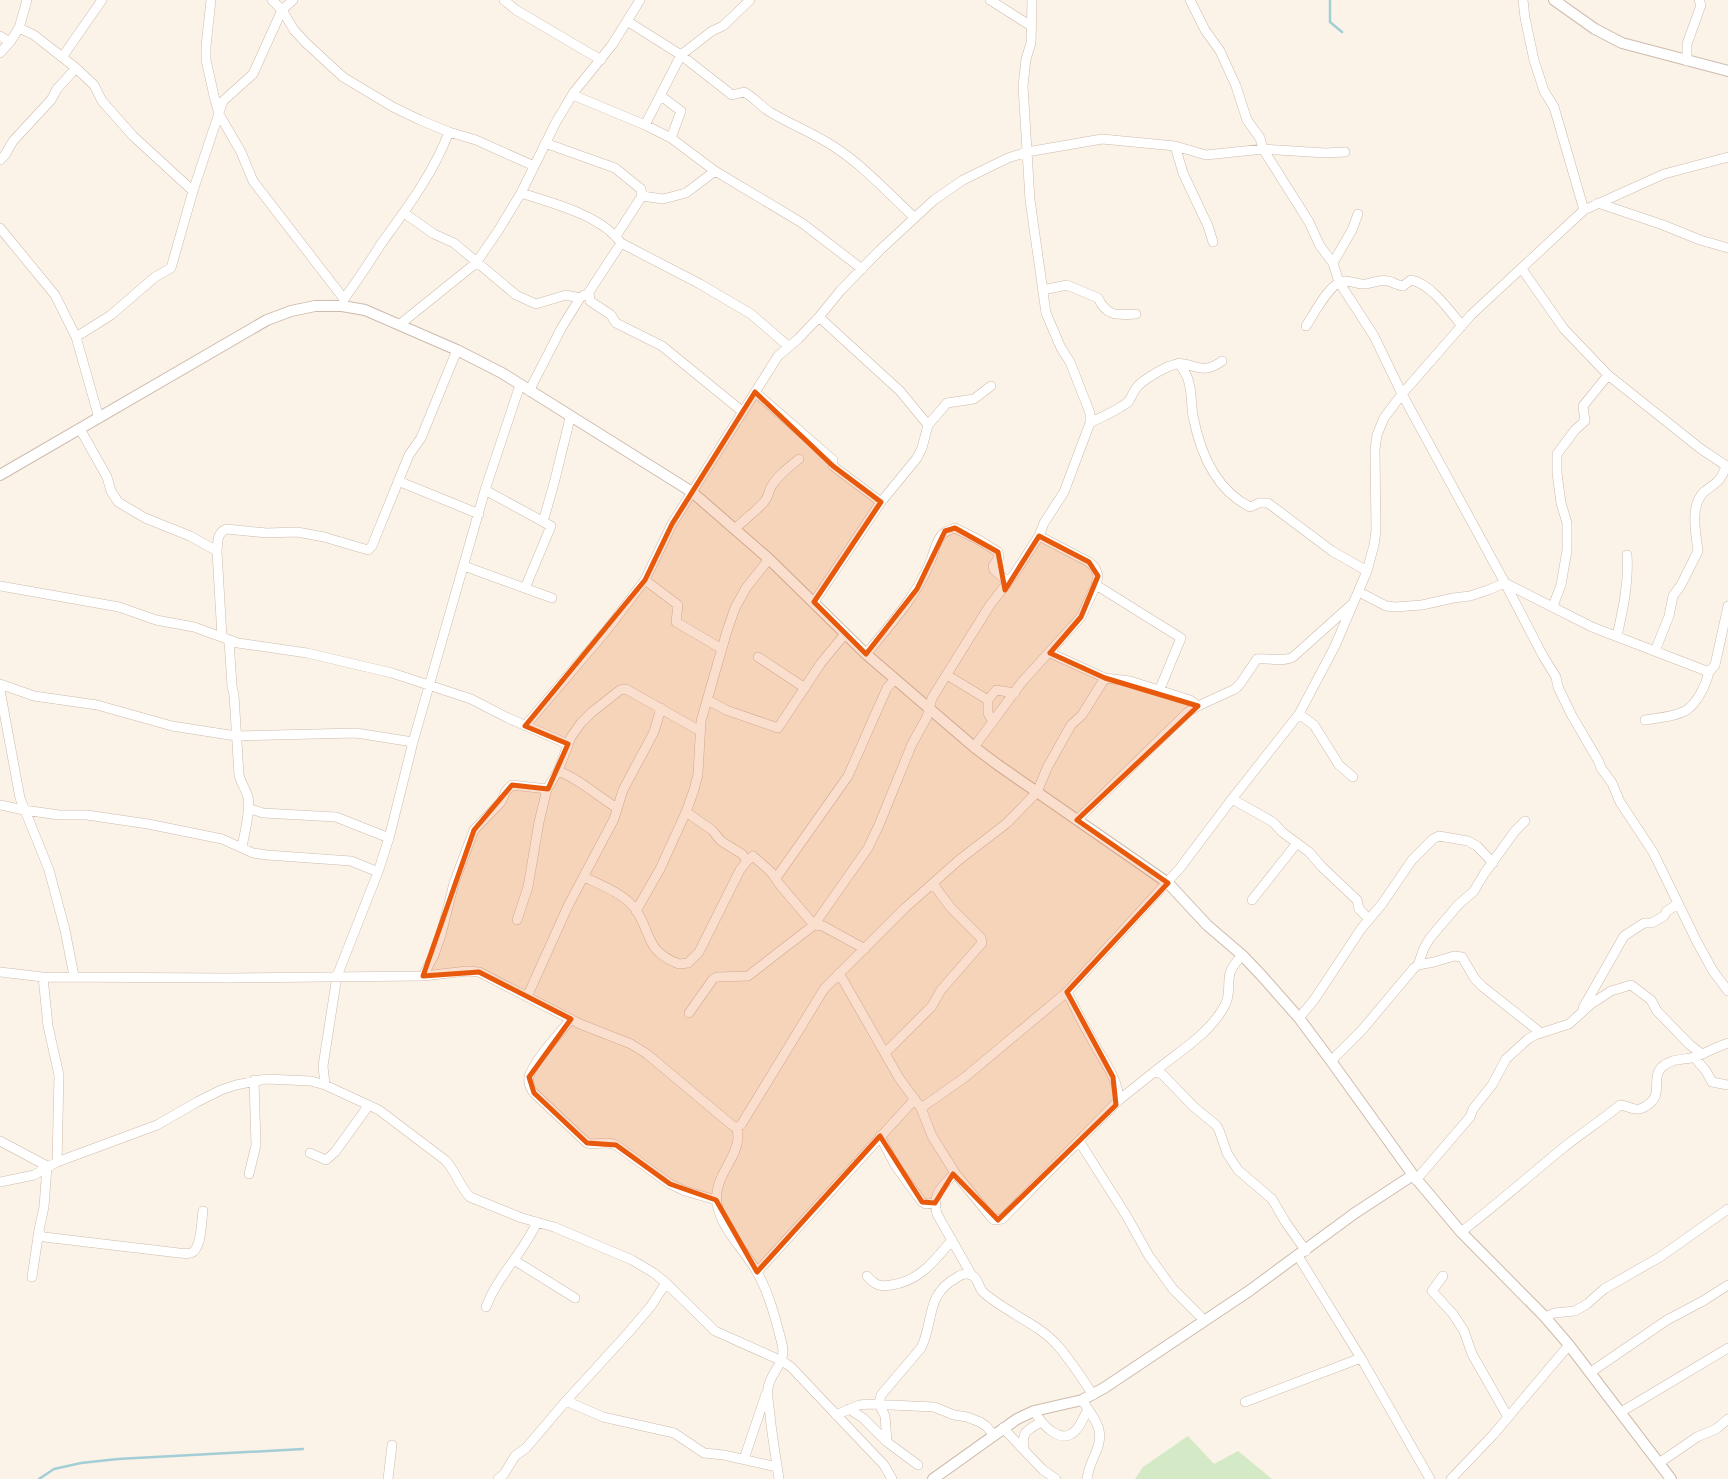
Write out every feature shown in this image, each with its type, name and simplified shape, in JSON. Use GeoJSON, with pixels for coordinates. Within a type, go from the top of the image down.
{"type":"FeatureCollection","features":[{"type":"Feature","properties":{"kind":"street"},"geometry":{"type":"LineString","coordinates":[[0,53],[19,28],[27,0]]}},
{"type":"Feature","properties":{"kind":"street"},"geometry":{"type":"LineString","coordinates":[[63,56],[102,0]]}},
{"type":"Feature","properties":{"kind":"street"},"geometry":{"type":"LineString","coordinates":[[211,0],[206,60],[219,114],[241,152],[253,181],[343,303]]}},
{"type":"Feature","properties":{"kind":"street"},"geometry":{"type":"LineString","coordinates":[[272,0],[282,10],[294,30],[343,77],[393,107],[534,166]]}},
{"type":"Feature","properties":{"kind":"street"},"geometry":{"type":"LineString","coordinates":[[76,337],[111,315],[155,277],[171,268],[223,101],[253,74],[282,10],[293,0]]}},
{"type":"Feature","properties":{"kind":"street"},"geometry":{"type":"LineString","coordinates":[[503,0],[601,60]]}},
{"type":"Feature","properties":{"kind":"street"},"geometry":{"type":"LineString","coordinates":[[399,325],[476,263],[521,193],[556,122],[573,95],[612,45],[640,0]]}},
{"type":"Feature","properties":{"kind":"street"},"geometry":{"type":"LineString","coordinates":[[645,125],[681,55],[712,31],[723,26],[750,0]]}},
{"type":"Feature","properties":{"kind":"street"},"geometry":{"type":"LineString","coordinates":[[989,0],[1031,26]]}},
{"type":"Feature","properties":{"kind":"street"},"geometry":{"type":"LineString","coordinates":[[689,1013],[713,979],[748,976],[814,925],[860,860],[871,842],[933,698],[990,604],[1039,536],[1064,492],[1090,423],[1090,413],[1070,362],[1046,313],[1030,200],[1023,86],[1031,43],[1032,0]]}},
{"type":"Feature","properties":{"kind":"street"},"geometry":{"type":"LineString","coordinates":[[1190,0],[1237,86],[1247,120],[1309,222],[1320,246],[1333,263],[1339,282],[1374,336],[1402,394],[1556,677],[1571,714],[1626,812],[1653,852],[1713,971],[1728,991]]}},
{"type":"Feature","properties":{"kind":"street"},"geometry":{"type":"LineString","coordinates":[[1523,0],[1534,60],[1544,91],[1554,107],[1584,210]]}},
{"type":"Feature","properties":{"kind":"street"},"geometry":{"type":"LineString","coordinates":[[1554,0],[1595,29],[1622,43],[1728,71]]}},
{"type":"Feature","properties":{"kind":"street"},"geometry":{"type":"LineString","coordinates":[[1687,61],[1687,44],[1701,5],[1699,0]]}},
{"type":"Feature","properties":{"kind":"street"},"geometry":{"type":"LineString","coordinates":[[627,21],[681,55],[732,95],[744,92],[750,95],[770,112],[833,146],[915,218]]}},
{"type":"Feature","properties":{"kind":"street"},"geometry":{"type":"LineString","coordinates":[[19,28],[34,35],[76,68],[94,85],[102,101],[133,136],[193,191]]}},
{"type":"Feature","properties":{"kind":"street"},"geometry":{"type":"LineString","coordinates":[[0,36],[10,42]]}},
{"type":"Feature","properties":{"kind":"street"},"geometry":{"type":"LineString","coordinates":[[0,160],[76,68]]}},
{"type":"Feature","properties":{"kind":"street"},"geometry":{"type":"LineString","coordinates":[[573,95],[670,138],[715,171],[802,223],[862,270]]}},
{"type":"Feature","properties":{"kind":"street"},"geometry":{"type":"LineString","coordinates":[[661,96],[681,111],[670,138]]}},
{"type":"Feature","properties":{"kind":"street"},"geometry":{"type":"LineString","coordinates":[[343,303],[404,213],[441,153],[449,132]]}},
{"type":"Feature","properties":{"kind":"street"},"geometry":{"type":"LineString","coordinates":[[525,726],[606,631],[645,580],[672,524],[778,356],[798,339],[880,250],[933,200],[963,180],[1008,158],[1027,152],[1102,139],[1175,146],[1206,155],[1263,149],[1345,152]]}},
{"type":"Feature","properties":{"kind":"street"},"geometry":{"type":"LineString","coordinates":[[325,1085],[323,1066],[338,976],[389,838],[413,742],[485,491],[525,388],[580,298],[589,292],[642,195],[641,189],[615,168],[545,142]]}},
{"type":"Feature","properties":{"kind":"street"},"geometry":{"type":"LineString","coordinates":[[1175,146],[1183,173],[1213,242]]}},
{"type":"Feature","properties":{"kind":"street"},"geometry":{"type":"LineString","coordinates":[[920,1108],[964,1078],[1067,992],[1168,883],[1299,714],[1335,646],[1367,571],[1376,531],[1377,435],[1384,418],[1402,394],[1471,315],[1584,210],[1664,174],[1728,157]]}},
{"type":"Feature","properties":{"kind":"street"},"geometry":{"type":"LineString","coordinates":[[642,195],[663,199],[686,193],[715,171]]}},
{"type":"Feature","properties":{"kind":"street"},"geometry":{"type":"LineString","coordinates":[[521,193],[589,218],[651,260],[700,284],[751,314],[788,346]]}},
{"type":"Feature","properties":{"kind":"street"},"geometry":{"type":"LineString","coordinates":[[1598,203],[1728,248]]}},
{"type":"Feature","properties":{"kind":"street"},"geometry":{"type":"LineString","coordinates":[[404,213],[434,234],[454,243],[516,295],[536,304],[566,295],[580,298]]}},
{"type":"Feature","properties":{"kind":"street"},"geometry":{"type":"LineString","coordinates":[[1333,263],[1358,214]]}},
{"type":"Feature","properties":{"kind":"street"},"geometry":{"type":"LineString","coordinates":[[0,228],[55,295],[76,337],[99,418]]}},
{"type":"Feature","properties":{"kind":"street"},"geometry":{"type":"LineString","coordinates":[[1522,269],[1564,329],[1608,375],[1727,467],[1718,482],[1701,497],[1697,506],[1695,519],[1698,551],[1673,596],[1669,617],[1655,651]]}},
{"type":"Feature","properties":{"kind":"street"},"geometry":{"type":"LineString","coordinates":[[1306,326],[1331,288],[1339,282],[1370,284],[1379,280],[1403,286],[1411,280],[1417,281],[1442,301],[1462,326]]}},
{"type":"Feature","properties":{"kind":"street"},"geometry":{"type":"LineString","coordinates":[[1043,289],[1067,285],[1098,298],[1103,309],[1111,313],[1136,314]]}},
{"type":"Feature","properties":{"kind":"street"},"geometry":{"type":"LineString","coordinates":[[589,292],[590,301],[611,315],[616,323],[662,346],[743,412]]}},
{"type":"Feature","properties":{"kind":"street"},"geometry":{"type":"LineString","coordinates":[[2,473],[267,320],[315,306],[343,303],[365,310],[502,373],[692,492],[769,559],[866,654],[974,747],[1168,883],[1206,925],[1262,975],[1331,1061],[1415,1178],[1461,1232],[1569,1345],[1664,1473],[1698,1437],[1716,1429],[1728,1419]]}},
{"type":"Feature","properties":{"kind":"street"},"geometry":{"type":"LineString","coordinates":[[819,317],[900,391],[928,425]]}},
{"type":"Feature","properties":{"kind":"street"},"geometry":{"type":"LineString","coordinates":[[242,848],[248,796],[239,775],[234,695],[225,638],[217,551],[218,536],[226,529],[267,533],[298,532],[368,550],[409,455],[421,438],[457,350]]}},
{"type":"Feature","properties":{"kind":"street"},"geometry":{"type":"LineString","coordinates":[[1090,423],[1128,402],[1138,385],[1171,365],[1185,363],[1203,369],[1214,367],[1222,360]]}},
{"type":"Feature","properties":{"kind":"street"},"geometry":{"type":"LineString","coordinates":[[1180,363],[1190,384],[1198,438],[1208,462],[1226,491],[1250,507],[1268,503],[1332,551],[1367,571]]}},
{"type":"Feature","properties":{"kind":"street"},"geometry":{"type":"LineString","coordinates":[[1553,606],[1561,584],[1567,550],[1567,523],[1561,503],[1557,454],[1585,421],[1583,406],[1608,375]]}},
{"type":"Feature","properties":{"kind":"street"},"geometry":{"type":"LineString","coordinates":[[814,602],[881,502],[917,458],[928,425],[947,403],[974,399],[991,386]]}},
{"type":"Feature","properties":{"kind":"street"},"geometry":{"type":"LineString","coordinates":[[755,392],[833,460],[833,466],[881,502]]}},
{"type":"Feature","properties":{"kind":"street"},"geometry":{"type":"LineString","coordinates":[[543,521],[556,479],[570,416]]}},
{"type":"Feature","properties":{"kind":"street"},"geometry":{"type":"LineString","coordinates":[[80,429],[118,502],[217,551]]}},
{"type":"Feature","properties":{"kind":"street"},"geometry":{"type":"LineString","coordinates":[[735,529],[762,504],[783,473],[799,459]]}},
{"type":"Feature","properties":{"kind":"street"},"geometry":{"type":"LineString","coordinates":[[398,481],[479,514]]}},
{"type":"Feature","properties":{"kind":"street"},"geometry":{"type":"LineString","coordinates":[[485,491],[551,526],[525,588]]}},
{"type":"Feature","properties":{"kind":"street"},"geometry":{"type":"LineString","coordinates":[[866,654],[917,589],[945,531],[955,528],[998,552],[999,558],[993,566],[994,570],[1008,582]]}},
{"type":"Feature","properties":{"kind":"street"},"geometry":{"type":"LineString","coordinates":[[974,747],[1015,692],[1081,617],[1096,586],[1098,576],[1089,562],[1039,536]]}},
{"type":"Feature","properties":{"kind":"street"},"geometry":{"type":"LineString","coordinates":[[1617,636],[1625,599],[1627,555]]}},
{"type":"Feature","properties":{"kind":"street"},"geometry":{"type":"LineString","coordinates":[[636,911],[660,869],[686,812],[698,774],[700,731],[736,608],[746,588],[769,559]]}},
{"type":"Feature","properties":{"kind":"street"},"geometry":{"type":"LineString","coordinates":[[464,566],[552,598]]}},
{"type":"Feature","properties":{"kind":"street"},"geometry":{"type":"LineString","coordinates":[[645,580],[678,605],[676,622],[722,649]]}},
{"type":"Feature","properties":{"kind":"street"},"geometry":{"type":"LineString","coordinates":[[1357,596],[1385,606],[1422,605],[1470,596],[1505,583],[1592,627],[1709,672]]}},
{"type":"Feature","properties":{"kind":"street"},"geometry":{"type":"LineString","coordinates":[[0,586],[119,607],[156,620],[194,627],[247,645],[307,653],[392,673],[471,699],[568,744]]}},
{"type":"Feature","properties":{"kind":"street"},"geometry":{"type":"LineString","coordinates":[[1096,586],[1181,638],[1159,691]]}},
{"type":"Feature","properties":{"kind":"street"},"geometry":{"type":"LineString","coordinates":[[1077,820],[1188,712],[1235,689],[1257,659],[1281,660],[1293,657],[1337,619],[1357,596]]}},
{"type":"Feature","properties":{"kind":"street"},"geometry":{"type":"LineString","coordinates":[[1645,720],[1684,711],[1692,705],[1715,665],[1725,638],[1728,606]]}},
{"type":"Feature","properties":{"kind":"street"},"geometry":{"type":"LineString","coordinates":[[708,700],[726,710],[778,728],[821,663],[845,634]]}},
{"type":"Feature","properties":{"kind":"street"},"geometry":{"type":"LineString","coordinates":[[1050,653],[1105,678],[1130,681],[1190,700],[1198,706]]}},
{"type":"Feature","properties":{"kind":"street"},"geometry":{"type":"LineString","coordinates":[[758,657],[805,688]]}},
{"type":"Feature","properties":{"kind":"street"},"geometry":{"type":"LineString","coordinates":[[947,675],[988,700]]}},
{"type":"Feature","properties":{"kind":"street"},"geometry":{"type":"LineString","coordinates":[[737,1127],[741,1125],[824,989],[905,908],[959,860],[1007,823],[1037,792],[1071,725],[1082,715],[1105,678]]}},
{"type":"Feature","properties":{"kind":"street"},"geometry":{"type":"LineString","coordinates":[[776,878],[848,776],[887,688],[895,679]]}},
{"type":"Feature","properties":{"kind":"street"},"geometry":{"type":"LineString","coordinates":[[0,684],[34,696],[97,705],[172,726],[236,736],[356,733],[413,742]]}},
{"type":"Feature","properties":{"kind":"street"},"geometry":{"type":"LineString","coordinates":[[517,919],[528,887],[539,822],[548,789],[568,744],[581,723],[626,689],[700,731]]}},
{"type":"Feature","properties":{"kind":"street"},"geometry":{"type":"LineString","coordinates":[[0,690],[20,798],[49,870],[74,976]]}},
{"type":"Feature","properties":{"kind":"street"},"geometry":{"type":"LineString","coordinates":[[993,722],[988,713],[988,700],[996,690],[1015,692]]}},
{"type":"Feature","properties":{"kind":"street"},"geometry":{"type":"LineString","coordinates":[[527,996],[568,906],[614,818],[623,790],[654,732],[661,708]]}},
{"type":"Feature","properties":{"kind":"street"},"geometry":{"type":"LineString","coordinates":[[1299,714],[1314,725],[1339,765],[1353,777]]}},
{"type":"Feature","properties":{"kind":"street"},"geometry":{"type":"LineString","coordinates":[[558,771],[580,781],[617,808]]}},
{"type":"Feature","properties":{"kind":"street"},"geometry":{"type":"LineString","coordinates":[[423,976],[441,935],[454,883],[474,830],[513,785],[548,789]]}},
{"type":"Feature","properties":{"kind":"street"},"geometry":{"type":"LineString","coordinates":[[1232,799],[1273,822],[1309,852],[1357,900],[1359,909],[1369,919]]}},
{"type":"Feature","properties":{"kind":"street"},"geometry":{"type":"LineString","coordinates":[[0,805],[59,815],[87,815],[148,824],[222,839],[253,853],[351,861],[378,872]]}},
{"type":"Feature","properties":{"kind":"street"},"geometry":{"type":"LineString","coordinates":[[248,808],[263,813],[335,817],[389,838]]}},
{"type":"Feature","properties":{"kind":"street"},"geometry":{"type":"LineString","coordinates":[[686,812],[712,830],[721,841],[742,853],[747,860]]}},
{"type":"Feature","properties":{"kind":"street"},"geometry":{"type":"LineString","coordinates":[[1331,1061],[1362,1030],[1418,965],[1430,938],[1458,905],[1474,891],[1515,831],[1525,821]]}},
{"type":"Feature","properties":{"kind":"street"},"geometry":{"type":"LineString","coordinates":[[1298,1018],[1314,1000],[1361,929],[1412,860],[1433,839],[1439,836],[1468,841],[1477,846],[1493,863]]}},
{"type":"Feature","properties":{"kind":"street"},"geometry":{"type":"LineString","coordinates":[[1252,900],[1297,843]]}},
{"type":"Feature","properties":{"kind":"street"},"geometry":{"type":"LineString","coordinates":[[584,877],[630,903],[655,948],[675,963],[688,963],[703,947],[733,883],[747,860],[753,856],[771,872],[814,925],[823,926],[865,949]]}},
{"type":"Feature","properties":{"kind":"street"},"geometry":{"type":"LineString","coordinates":[[886,1052],[932,1006],[941,990],[982,943],[981,938],[951,908],[933,884]]}},
{"type":"Feature","properties":{"kind":"street"},"geometry":{"type":"LineString","coordinates":[[1579,1016],[1624,936],[1644,923],[1653,923],[1677,904]]}},
{"type":"Feature","properties":{"kind":"street"},"geometry":{"type":"LineString","coordinates":[[839,973],[899,1078],[915,1099],[932,1136],[955,1173],[991,1217],[998,1220],[1002,1219],[1119,1100],[1204,1032],[1227,1002],[1230,971],[1242,955]]}},
{"type":"Feature","properties":{"kind":"street"},"geometry":{"type":"LineString","coordinates":[[1418,965],[1454,956],[1462,957],[1483,987],[1541,1033]]}},
{"type":"Feature","properties":{"kind":"street"},"geometry":{"type":"LineString","coordinates":[[0,972],[43,976],[215,978],[423,976],[479,972],[647,1054],[737,1127]]}},
{"type":"Feature","properties":{"kind":"street"},"geometry":{"type":"LineString","coordinates":[[43,976],[48,1026],[59,1075],[57,1162]]}},
{"type":"Feature","properties":{"kind":"street"},"geometry":{"type":"LineString","coordinates":[[933,1479],[999,1431],[1034,1411],[1087,1401],[1302,1253],[1355,1213],[1415,1178],[1470,1116],[1506,1059],[1528,1039],[1569,1024],[1591,1004],[1611,991],[1631,985],[1651,1000],[1657,1011],[1690,1045],[1712,1082],[1728,1085]]}},
{"type":"Feature","properties":{"kind":"street"},"geometry":{"type":"LineString","coordinates":[[1067,992],[1113,1077],[1119,1100]]}},
{"type":"Feature","properties":{"kind":"street"},"geometry":{"type":"LineString","coordinates":[[571,1019],[540,1058],[529,1077],[529,1086],[534,1093],[587,1143],[608,1142],[616,1145],[670,1184],[716,1200]]}},
{"type":"Feature","properties":{"kind":"street"},"geometry":{"type":"LineString","coordinates":[[1461,1232],[1620,1105],[1636,1110],[1652,1102],[1657,1095],[1658,1072],[1671,1060],[1698,1056],[1728,1043]]}},
{"type":"Feature","properties":{"kind":"street"},"geometry":{"type":"LineString","coordinates":[[1154,1072],[1162,1074],[1216,1125],[1227,1153],[1238,1170],[1272,1199],[1430,1479]]}},
{"type":"Feature","properties":{"kind":"street"},"geometry":{"type":"LineString","coordinates":[[249,1174],[256,1145],[254,1080]]}},
{"type":"Feature","properties":{"kind":"street"},"geometry":{"type":"LineString","coordinates":[[0,1182],[34,1175],[47,1166],[157,1125],[221,1090],[254,1080],[312,1081],[325,1085],[379,1110],[445,1160],[453,1167],[470,1197],[554,1227],[626,1257],[666,1283],[715,1331],[782,1361],[800,1376],[884,1465],[892,1479]]}},
{"type":"Feature","properties":{"kind":"street"},"geometry":{"type":"LineString","coordinates":[[757,1272],[915,1099]]}},
{"type":"Feature","properties":{"kind":"street"},"geometry":{"type":"LineString","coordinates":[[310,1153],[326,1160],[335,1152],[369,1105]]}},
{"type":"Feature","properties":{"kind":"street"},"geometry":{"type":"LineString","coordinates":[[737,1127],[738,1140],[720,1179],[716,1200],[718,1211],[757,1272],[771,1305],[783,1346],[782,1361],[773,1375],[744,1459]]}},
{"type":"Feature","properties":{"kind":"street"},"geometry":{"type":"LineString","coordinates":[[880,1136],[895,1165],[922,1202],[935,1203]]}},
{"type":"Feature","properties":{"kind":"street"},"geometry":{"type":"LineString","coordinates":[[0,1141],[47,1166]]}},
{"type":"Feature","properties":{"kind":"street"},"geometry":{"type":"LineString","coordinates":[[1079,1141],[1149,1256],[1173,1289],[1204,1320]]}},
{"type":"Feature","properties":{"kind":"street"},"geometry":{"type":"LineString","coordinates":[[32,1277],[44,1207],[47,1166]]}},
{"type":"Feature","properties":{"kind":"street"},"geometry":{"type":"LineString","coordinates":[[955,1173],[936,1195],[937,1214],[983,1292],[1053,1341],[1072,1364],[1099,1427],[1100,1443],[1087,1479]]}},
{"type":"Feature","properties":{"kind":"street"},"geometry":{"type":"LineString","coordinates":[[1545,1317],[1554,1313],[1575,1311],[1587,1304],[1604,1289],[1660,1258],[1728,1209]]}},
{"type":"Feature","properties":{"kind":"street"},"geometry":{"type":"LineString","coordinates":[[39,1230],[44,1237],[191,1253],[200,1242],[203,1210]]}},
{"type":"Feature","properties":{"kind":"street"},"geometry":{"type":"LineString","coordinates":[[486,1307],[494,1289],[529,1239],[537,1222]]}},
{"type":"Feature","properties":{"kind":"street"},"geometry":{"type":"LineString","coordinates":[[867,1276],[881,1286],[913,1280],[952,1240]]}},
{"type":"Feature","properties":{"kind":"street"},"geometry":{"type":"LineString","coordinates":[[514,1260],[575,1298]]}},
{"type":"Feature","properties":{"kind":"street"},"geometry":{"type":"LineString","coordinates":[[887,1442],[885,1416],[878,1399],[921,1348],[936,1298],[956,1277],[971,1274]]}},
{"type":"Feature","properties":{"kind":"street"},"geometry":{"type":"LineString","coordinates":[[1443,1276],[1432,1291],[1464,1331],[1472,1354],[1507,1418]]}},
{"type":"Feature","properties":{"kind":"street"},"geometry":{"type":"LineString","coordinates":[[498,1479],[515,1456],[526,1448],[629,1332],[666,1283]]}},
{"type":"Feature","properties":{"kind":"street"},"geometry":{"type":"LineString","coordinates":[[1591,1373],[1667,1320],[1728,1285]]}},
{"type":"Feature","properties":{"kind":"street"},"geometry":{"type":"LineString","coordinates":[[1451,1479],[1569,1345]]}},
{"type":"Feature","properties":{"kind":"street"},"geometry":{"type":"LineString","coordinates":[[1620,1412],[1728,1348]]}},
{"type":"Feature","properties":{"kind":"street"},"geometry":{"type":"LineString","coordinates":[[1245,1402],[1361,1358]]}},
{"type":"Feature","properties":{"kind":"street"},"geometry":{"type":"LineString","coordinates":[[768,1388],[779,1479]]}},
{"type":"Feature","properties":{"kind":"street"},"geometry":{"type":"LineString","coordinates":[[566,1401],[603,1417],[674,1433],[704,1453],[777,1467]]}},
{"type":"Feature","properties":{"kind":"street"},"geometry":{"type":"LineString","coordinates":[[1034,1411],[1041,1422],[1054,1433],[1068,1436],[1078,1428],[1087,1401]]}},
{"type":"Feature","properties":{"kind":"street"},"geometry":{"type":"LineString","coordinates":[[835,1415],[859,1405],[940,1409],[999,1431],[1024,1449],[1056,1479]]}},
{"type":"Feature","properties":{"kind":"street"},"geometry":{"type":"LineString","coordinates":[[849,1409],[918,1465]]}},
{"type":"Feature","properties":{"kind":"street"},"geometry":{"type":"LineString","coordinates":[[1024,1449],[1024,1434],[1041,1422]]}},
{"type":"Feature","properties":{"kind":"street"},"geometry":{"type":"LineString","coordinates":[[388,1479],[392,1445]]}},
{"type":"Feature","properties":{"kind":"highlighted area"},"geometry":{"type":"Polygon","coordinates":[[[755,392],[833,466],[881,502],[814,602],[866,654],[917,589],[945,531],[955,528],[998,552],[1005,590],[1039,536],[1089,562],[1098,576],[1081,617],[1050,653],[1105,678],[1198,706],[1077,820],[1168,883],[1067,992],[1113,1077],[1116,1105],[998,1220],[953,1174],[935,1203],[922,1202],[880,1136],[757,1272],[716,1200],[670,1184],[616,1145],[587,1143],[534,1093],[529,1077],[571,1019],[479,972],[423,976],[474,830],[512,785],[548,789],[568,744],[525,726],[645,580],[672,524],[755,392]]]}},
{"type":"Feature","properties":{"kind":"green space"},"geometry":{"type":"Polygon","coordinates":[[[1188,1436],[1214,1464],[1238,1451],[1272,1479],[1135,1479],[1143,1467],[1188,1436]]]}},
{"type":"Feature","properties":{"kind":"waterway"},"geometry":{"type":"LineString","coordinates":[[1330,0],[1330,22],[1342,32]]}},
{"type":"Feature","properties":{"kind":"waterway"},"geometry":{"type":"LineString","coordinates":[[39,1479],[54,1469],[81,1463],[303,1449]]}}]}
